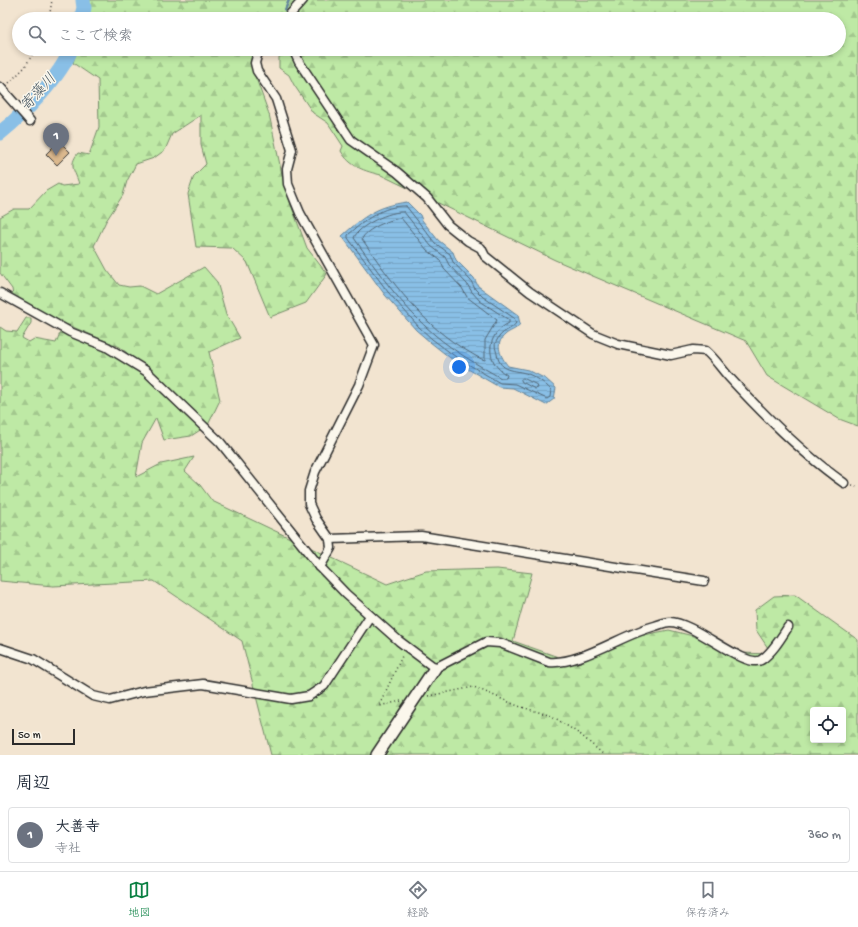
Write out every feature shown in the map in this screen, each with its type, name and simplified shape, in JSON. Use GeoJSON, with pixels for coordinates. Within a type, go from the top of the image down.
{"type":"FeatureCollection","features":[{"type":"Feature","properties":{"kind":"street"},"geometry":{"type":"LineString","coordinates":[[293,12],[302,0]]}},
{"type":"Feature","properties":{"kind":"street"},"geometry":{"type":"LineString","coordinates":[[257,56],[255,63],[257,71],[276,100],[292,150],[287,169],[288,184],[300,213],[374,345],[359,385],[315,472],[309,491],[309,504],[316,519],[330,539],[331,548],[320,567]]}},
{"type":"Feature","properties":{"kind":"street"},"geometry":{"type":"LineString","coordinates":[[296,56],[351,140],[409,182],[427,198],[448,225],[468,241],[481,248],[485,256],[530,292],[593,334],[608,340],[671,355],[693,350],[706,351],[728,376],[792,440],[831,474],[844,483]]}},
{"type":"Feature","properties":{"kind":"street"},"geometry":{"type":"LineString","coordinates":[[1,88],[30,121]]}},
{"type":"Feature","properties":{"kind":"street"},"geometry":{"type":"LineString","coordinates":[[0,293],[70,332],[114,350],[146,371],[234,459],[320,567],[370,616],[435,668]]}},
{"type":"Feature","properties":{"kind":"street"},"geometry":{"type":"LineString","coordinates":[[330,539],[421,536],[704,581]]}},
{"type":"Feature","properties":{"kind":"street"},"geometry":{"type":"LineString","coordinates":[[0,648],[33,659],[93,696],[110,700],[144,691],[203,684],[291,699],[309,696],[324,686],[370,616]]}},
{"type":"Feature","properties":{"kind":"street"},"geometry":{"type":"LineString","coordinates":[[377,755],[435,668],[486,642],[500,643],[548,662],[556,663],[572,659],[642,629],[670,622],[694,628],[742,658],[752,662],[760,660],[778,641],[788,627]]}},
{"type":"Feature","properties":{"kind":"path"},"geometry":{"type":"LineString","coordinates":[[50,12],[52,0]]}},
{"type":"Feature","properties":{"kind":"path"},"geometry":{"type":"LineString","coordinates":[[1,88],[24,68],[32,56]]}},
{"type":"Feature","properties":{"kind":"path"},"geometry":{"type":"LineString","coordinates":[[406,646],[378,706],[408,700]]}},
{"type":"Feature","properties":{"kind":"path"},"geometry":{"type":"LineString","coordinates":[[423,697],[474,687],[518,706],[552,716],[581,735],[604,755]]}},
{"type":"Feature","properties":{"kind":"green space"},"geometry":{"type":"Polygon","coordinates":[[[88,0],[298,0],[287,12],[87,12],[88,0]]]}},
{"type":"Feature","properties":{"kind":"green space"},"geometry":{"type":"Polygon","coordinates":[[[304,0],[858,0],[858,426],[839,419],[767,376],[746,341],[555,260],[381,175],[353,165],[341,151],[343,146],[328,123],[313,113],[289,75],[279,68],[279,57],[280,56],[846,56],[846,12],[295,12],[304,0]]]}},
{"type":"Feature","properties":{"kind":"green space"},"geometry":{"type":"Polygon","coordinates":[[[75,56],[253,56],[252,62],[253,70],[269,114],[283,179],[291,205],[307,248],[327,274],[306,303],[270,317],[247,262],[232,248],[196,247],[188,194],[194,176],[206,164],[201,145],[201,115],[172,134],[165,150],[154,158],[136,164],[127,181],[123,195],[106,221],[94,246],[107,270],[119,285],[129,287],[140,286],[156,294],[204,267],[217,282],[226,314],[240,338],[209,352],[220,400],[208,425],[191,436],[164,440],[156,418],[142,443],[136,477],[161,464],[194,457],[185,471],[200,485],[212,501],[387,584],[426,571],[497,569],[532,573],[513,641],[561,658],[629,638],[669,630],[697,637],[739,653],[772,654],[756,630],[755,610],[774,596],[795,595],[858,640],[858,755],[271,755],[242,641],[154,581],[53,586],[0,581],[0,327],[6,331],[17,332],[26,318],[31,318],[31,323],[22,338],[29,342],[34,339],[56,343],[60,333],[65,332],[136,361],[120,347],[68,325],[58,323],[13,296],[12,289],[0,273],[0,217],[14,209],[29,209],[46,191],[58,184],[62,186],[79,184],[73,168],[73,161],[78,153],[89,155],[99,127],[98,80],[73,63],[75,56]]]}},
{"type":"Feature","properties":{"kind":"water"},"geometry":{"type":"Polygon","coordinates":[[[407,202],[420,215],[422,220],[438,240],[453,252],[456,260],[474,278],[478,286],[518,315],[520,324],[507,333],[500,342],[499,346],[501,355],[508,366],[528,370],[546,379],[556,388],[554,399],[546,405],[513,388],[499,387],[454,361],[430,342],[416,330],[385,295],[342,236],[357,223],[379,209],[407,202]]]}},
{"type":"Feature","properties":{"kind":"building"},"geometry":{"type":"Polygon","coordinates":[[[59,141],[70,152],[57,165],[46,154],[59,141]]]}},
{"type":"Feature","properties":{"kind":"waterway","name":"寄藻川"},"geometry":{"type":"LineString","coordinates":[[83,0],[83,12]]}},
{"type":"Feature","properties":{"kind":"waterway"},"geometry":{"type":"LineString","coordinates":[[285,10],[289,0]]}},
{"type":"Feature","properties":{"kind":"waterway","name":"寄藻川"},"geometry":{"type":"LineString","coordinates":[[0,133],[30,106],[50,83],[68,56]]}},
{"type":"Feature","properties":{"kind":"place","name":"大善寺"},"geometry":{"type":"Point","coordinates":[56,156]}}]}
